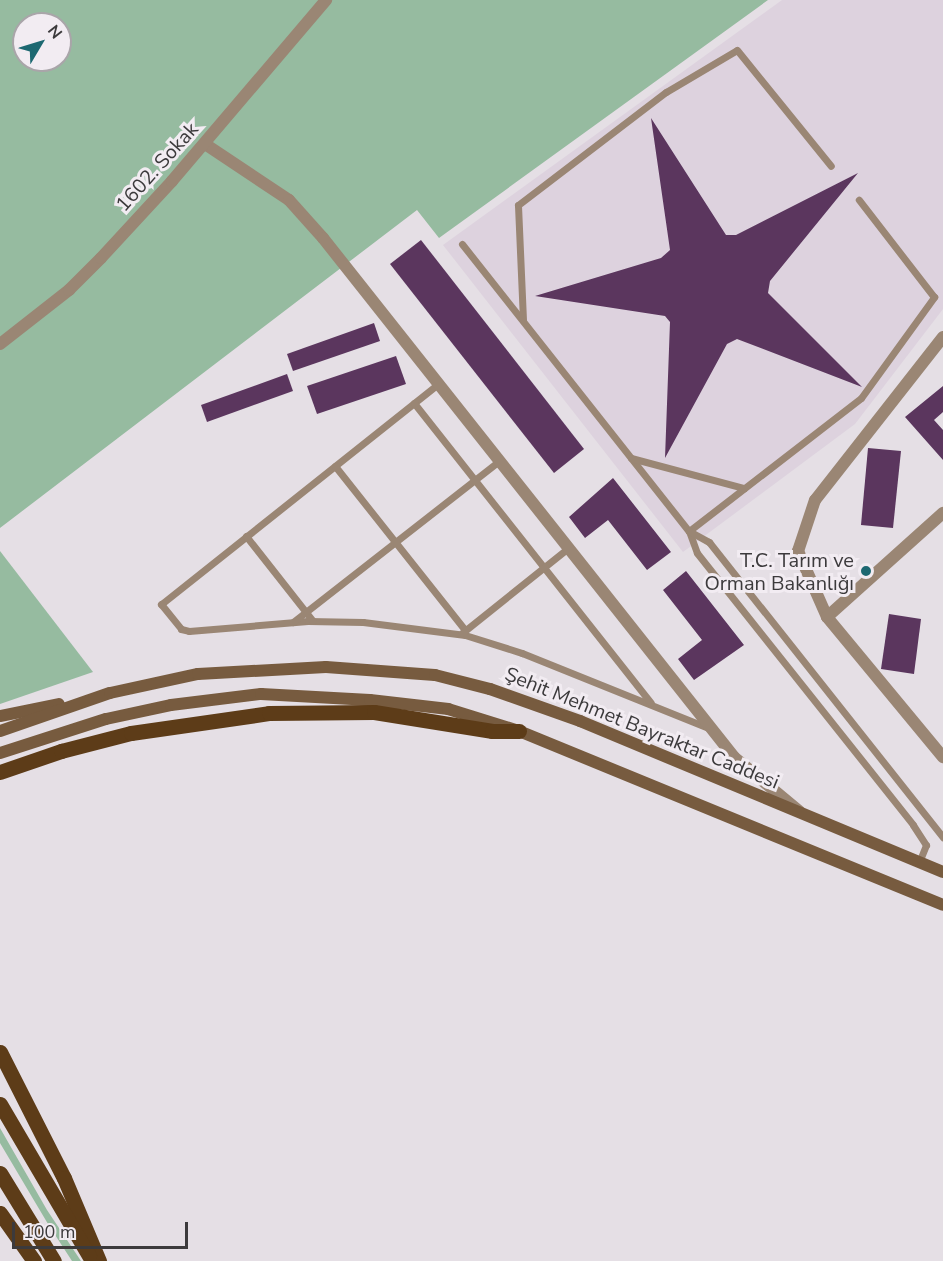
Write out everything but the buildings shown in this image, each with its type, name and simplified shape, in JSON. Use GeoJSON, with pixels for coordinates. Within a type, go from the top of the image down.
{"type":"FeatureCollection","features":[{"type":"Feature","properties":{"kind":"main road","name":"Şehit Mehmet Bayraktar Caddesi"},"geometry":{"type":"LineString","coordinates":[[0,731],[87,700],[172,677],[257,669],[349,667],[435,675],[490,689],[580,720],[943,872]]}},
{"type":"Feature","properties":{"kind":"main road"},"geometry":{"type":"LineString","coordinates":[[0,753],[106,719],[171,705],[261,694],[409,703],[468,712],[943,905]]}},
{"type":"Feature","properties":{"kind":"main road"},"geometry":{"type":"LineString","coordinates":[[0,716],[87,700]]}},
{"type":"Feature","properties":{"kind":"main road"},"geometry":{"type":"LineString","coordinates":[[0,772],[61,751],[131,733],[269,712],[374,712],[492,731],[519,731]]}},
{"type":"Feature","properties":{"kind":"main road"},"geometry":{"type":"LineString","coordinates":[[0,1052],[64,1178],[99,1261]]}},
{"type":"Feature","properties":{"kind":"main road"},"geometry":{"type":"LineString","coordinates":[[0,1104],[93,1261]]}},
{"type":"Feature","properties":{"kind":"main road"},"geometry":{"type":"LineString","coordinates":[[0,1173],[54,1261]]}},
{"type":"Feature","properties":{"kind":"main road"},"geometry":{"type":"LineString","coordinates":[[0,1214],[34,1261]]}},
{"type":"Feature","properties":{"kind":"street","name":"1602. Sokak"},"geometry":{"type":"LineString","coordinates":[[0,344],[69,290],[205,144],[327,0]]}},
{"type":"Feature","properties":{"kind":"street"},"geometry":{"type":"LineString","coordinates":[[205,144],[289,200],[323,238],[734,757],[802,813]]}},
{"type":"Feature","properties":{"kind":"street"},"geometry":{"type":"LineString","coordinates":[[943,337],[815,500],[798,551],[827,617],[943,757]]}},
{"type":"Feature","properties":{"kind":"street"},"geometry":{"type":"LineString","coordinates":[[827,617],[943,513]]}},
{"type":"Feature","properties":{"kind":"lane"},"geometry":{"type":"LineString","coordinates":[[523,320],[518,205],[666,92],[737,50],[831,166]]}},
{"type":"Feature","properties":{"kind":"lane"},"geometry":{"type":"LineString","coordinates":[[689,531],[861,398],[934,297],[859,200]]}},
{"type":"Feature","properties":{"kind":"lane"},"geometry":{"type":"LineString","coordinates":[[462,244],[689,531],[697,554],[914,825],[926,845],[919,862]]}},
{"type":"Feature","properties":{"kind":"lane"},"geometry":{"type":"LineString","coordinates":[[438,384],[161,604],[181,629],[189,631],[313,621],[383,624],[463,632],[711,728]]}},
{"type":"Feature","properties":{"kind":"lane"},"geometry":{"type":"LineString","coordinates":[[414,403],[653,705]]}},
{"type":"Feature","properties":{"kind":"lane"},"geometry":{"type":"LineString","coordinates":[[631,458],[744,488]]}},
{"type":"Feature","properties":{"kind":"lane"},"geometry":{"type":"LineString","coordinates":[[293,622],[499,461]]}},
{"type":"Feature","properties":{"kind":"lane"},"geometry":{"type":"LineString","coordinates":[[335,466],[463,632]]}},
{"type":"Feature","properties":{"kind":"lane"},"geometry":{"type":"LineString","coordinates":[[689,531],[709,542],[943,837]]}},
{"type":"Feature","properties":{"kind":"lane"},"geometry":{"type":"LineString","coordinates":[[246,536],[313,621]]}},
{"type":"Feature","properties":{"kind":"lane"},"geometry":{"type":"LineString","coordinates":[[463,632],[568,548]]}},
{"type":"Feature","properties":{"kind":"shaded area"},"geometry":{"type":"Polygon","coordinates":[[[782,0],[943,0],[943,309],[855,424],[683,552],[443,245],[782,0]]]}},
{"type":"Feature","properties":{"kind":"green space"},"geometry":{"type":"Polygon","coordinates":[[[0,0],[768,0],[439,238],[417,210],[0,528],[0,0]]]}},
{"type":"Feature","properties":{"kind":"green space"},"geometry":{"type":"Polygon","coordinates":[[[0,551],[93,672],[0,704],[0,551]]]}},
{"type":"Feature","properties":{"kind":"green space"},"geometry":{"type":"Polygon","coordinates":[[[0,1128],[47,1210],[81,1261],[72,1261],[48,1224],[0,1143],[0,1128]]]}},
{"type":"Feature","properties":{"kind":"place","name":"T.C. Tarım ve Orman Bakanlığı"},"geometry":{"type":"Point","coordinates":[866,571]}}]}
